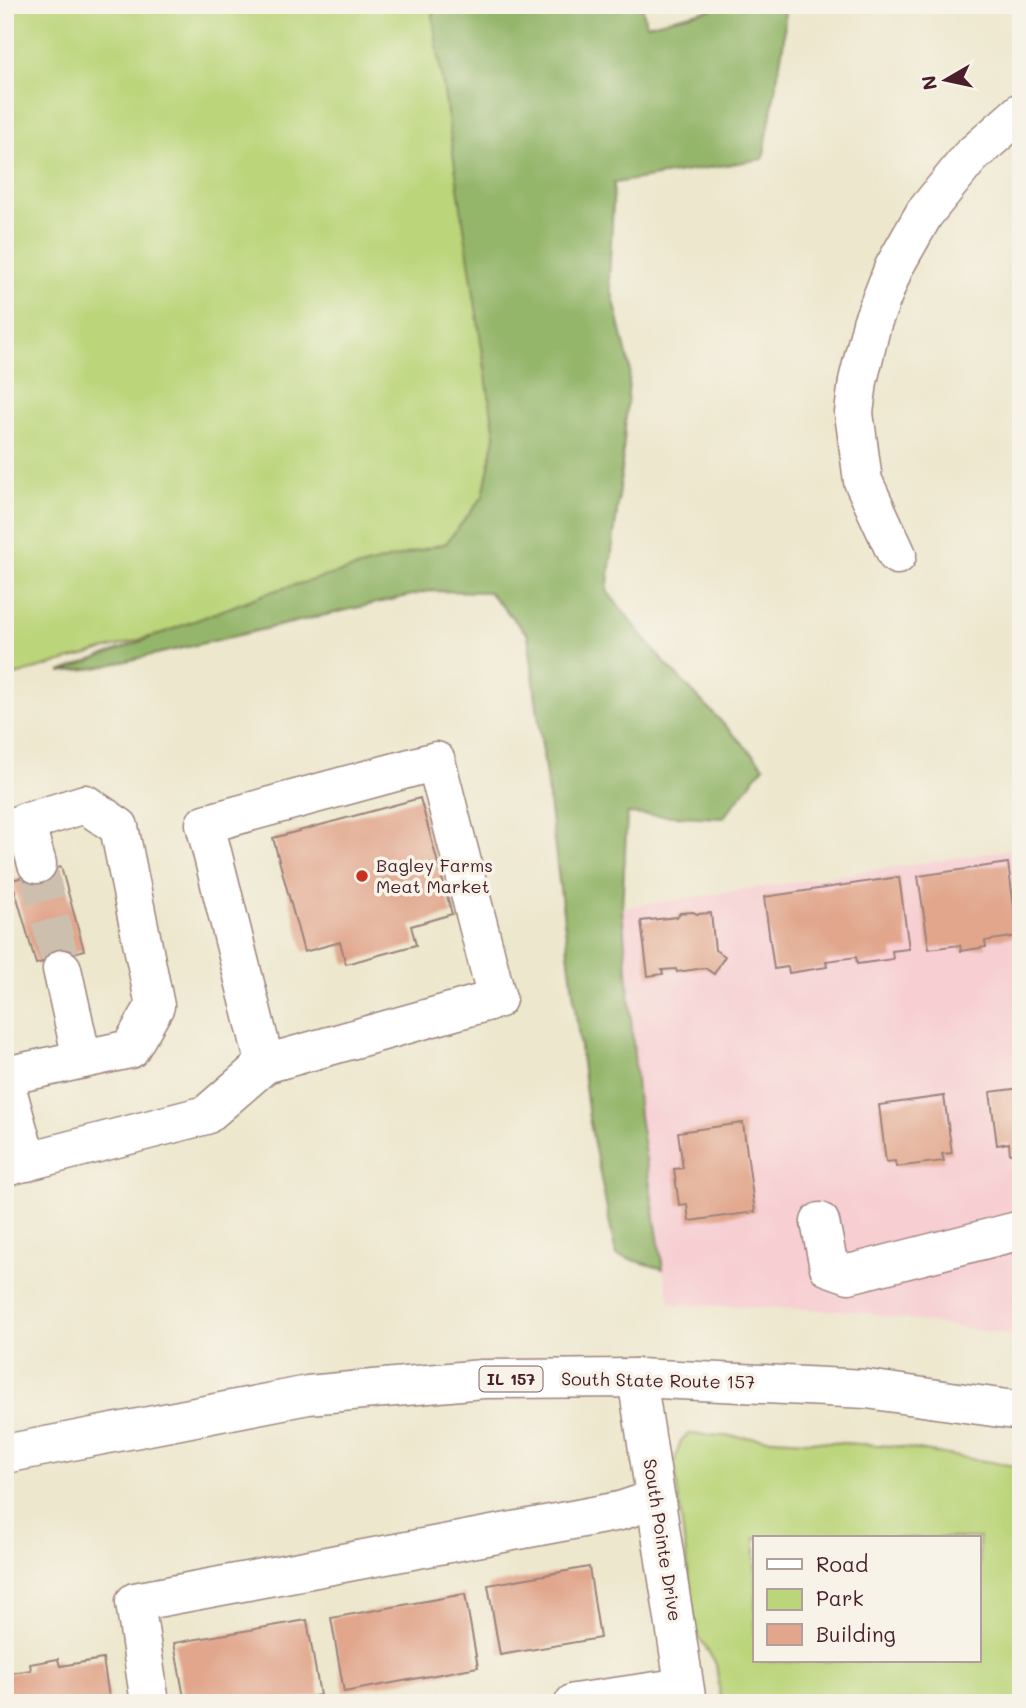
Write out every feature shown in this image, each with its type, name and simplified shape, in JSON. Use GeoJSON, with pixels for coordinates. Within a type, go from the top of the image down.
{"type":"FeatureCollection","features":[{"type":"Feature","properties":{"kind":"street"},"geometry":{"type":"LineString","coordinates":[[897,555],[863,481],[854,413],[858,381],[872,323],[894,267],[924,214],[970,157],[1021,112]]}},
{"type":"Feature","properties":{"kind":"street"},"geometry":{"type":"LineString","coordinates":[[5,1083],[16,1165],[206,1115],[265,1064],[497,999],[436,761],[205,824],[265,1064]]}},
{"type":"Feature","properties":{"kind":"street"},"geometry":{"type":"LineString","coordinates":[[5,1076],[130,1049],[155,1006],[119,827],[85,804],[15,825],[37,864]]}},
{"type":"Feature","properties":{"kind":"street"},"geometry":{"type":"LineString","coordinates":[[62,969],[82,1059]]}},
{"type":"Feature","properties":{"kind":"street"},"geometry":{"type":"LineString","coordinates":[[820,1222],[829,1267],[849,1274],[1021,1230]]}},
{"type":"Feature","properties":{"kind":"street","name":"South State Route 157"},"geometry":{"type":"LineString","coordinates":[[5,1454],[308,1395],[481,1380],[637,1378],[867,1388],[1021,1411]]}},
{"type":"Feature","properties":{"kind":"street","name":"South Pointe Drive"},"geometry":{"type":"LineString","coordinates":[[637,1378],[685,1695]]}},
{"type":"Feature","properties":{"kind":"street"},"geometry":{"type":"LineString","coordinates":[[150,1703],[135,1602],[620,1511],[656,1499]]}},
{"type":"Feature","properties":{"kind":"street"},"geometry":{"type":"LineString","coordinates":[[574,1703],[685,1695]]}},
{"type":"Feature","properties":{"kind":"shaded area"},"geometry":{"type":"Polygon","coordinates":[[[1021,848],[1021,1337],[851,1311],[670,1304],[639,1116],[622,908],[1021,848]]]}},
{"type":"Feature","properties":{"kind":"green space"},"geometry":{"type":"Polygon","coordinates":[[[5,5],[440,5],[518,532],[5,678],[5,5]]]}},
{"type":"Feature","properties":{"kind":"green space"},"geometry":{"type":"Polygon","coordinates":[[[431,5],[642,5],[646,25],[711,9],[714,5],[785,5],[784,40],[763,159],[614,183],[609,280],[630,368],[620,488],[607,591],[662,660],[764,766],[723,818],[627,814],[622,908],[639,1116],[663,1269],[616,1255],[589,1118],[528,635],[489,592],[429,591],[96,668],[60,672],[273,591],[446,543],[483,496],[495,436],[431,5]]]}},
{"type":"Feature","properties":{"kind":"green space"},"geometry":{"type":"Polygon","coordinates":[[[688,1434],[894,1446],[1021,1467],[1021,1703],[721,1703],[716,1664],[696,1633],[674,1463],[681,1440],[688,1434]]]}},
{"type":"Feature","properties":{"kind":"building","name":"Bagley Farms Meat Market"},"geometry":{"type":"Polygon","coordinates":[[[420,798],[452,914],[411,926],[416,945],[346,964],[340,942],[304,952],[273,838],[420,798]]]}},
{"type":"Feature","properties":{"kind":"building"},"geometry":{"type":"Polygon","coordinates":[[[1008,863],[1018,936],[985,941],[986,947],[961,951],[960,945],[929,949],[918,876],[1008,863]]]}},
{"type":"Feature","properties":{"kind":"building"},"geometry":{"type":"Polygon","coordinates":[[[61,867],[84,950],[36,964],[12,880],[61,867]]]}},
{"type":"Feature","properties":{"kind":"building"},"geometry":{"type":"Polygon","coordinates":[[[899,877],[909,949],[892,951],[893,959],[857,964],[856,957],[826,961],[827,967],[789,973],[788,967],[774,969],[764,897],[899,877]]]}},
{"type":"Feature","properties":{"kind":"building"},"geometry":{"type":"Polygon","coordinates":[[[680,913],[711,913],[715,950],[725,956],[714,974],[705,968],[677,972],[676,969],[662,970],[663,974],[648,976],[641,921],[677,917],[680,913]]]}},
{"type":"Feature","properties":{"kind":"building"},"geometry":{"type":"Polygon","coordinates":[[[1021,1088],[1021,1153],[1010,1154],[1009,1143],[997,1145],[990,1092],[1021,1088]]]}},
{"type":"Feature","properties":{"kind":"building"},"geometry":{"type":"Polygon","coordinates":[[[944,1096],[952,1153],[942,1154],[944,1161],[896,1167],[895,1161],[886,1162],[879,1105],[944,1096]]]}},
{"type":"Feature","properties":{"kind":"building"},"geometry":{"type":"Polygon","coordinates":[[[743,1123],[755,1212],[689,1221],[687,1204],[679,1205],[674,1169],[683,1168],[678,1132],[743,1123]]]}},
{"type":"Feature","properties":{"kind":"building"},"geometry":{"type":"Polygon","coordinates":[[[589,1567],[600,1638],[500,1655],[488,1585],[589,1567]]]}},
{"type":"Feature","properties":{"kind":"building"},"geometry":{"type":"Polygon","coordinates":[[[465,1594],[478,1667],[344,1692],[331,1618],[465,1594]]]}},
{"type":"Feature","properties":{"kind":"building"},"geometry":{"type":"Polygon","coordinates":[[[307,1620],[320,1695],[277,1703],[185,1703],[174,1643],[307,1620]]]}},
{"type":"Feature","properties":{"kind":"building"},"geometry":{"type":"Polygon","coordinates":[[[58,1659],[60,1666],[103,1659],[110,1703],[5,1703],[5,1674],[31,1670],[30,1664],[58,1659]]]}},
{"type":"Feature","properties":{"kind":"tunnel"},"geometry":{"type":"LineString","coordinates":[[37,864],[62,969]]}},
{"type":"Feature","properties":{"kind":"place","name":"Bagley Farms Meat Market"},"geometry":{"type":"Point","coordinates":[362,876]}}]}
